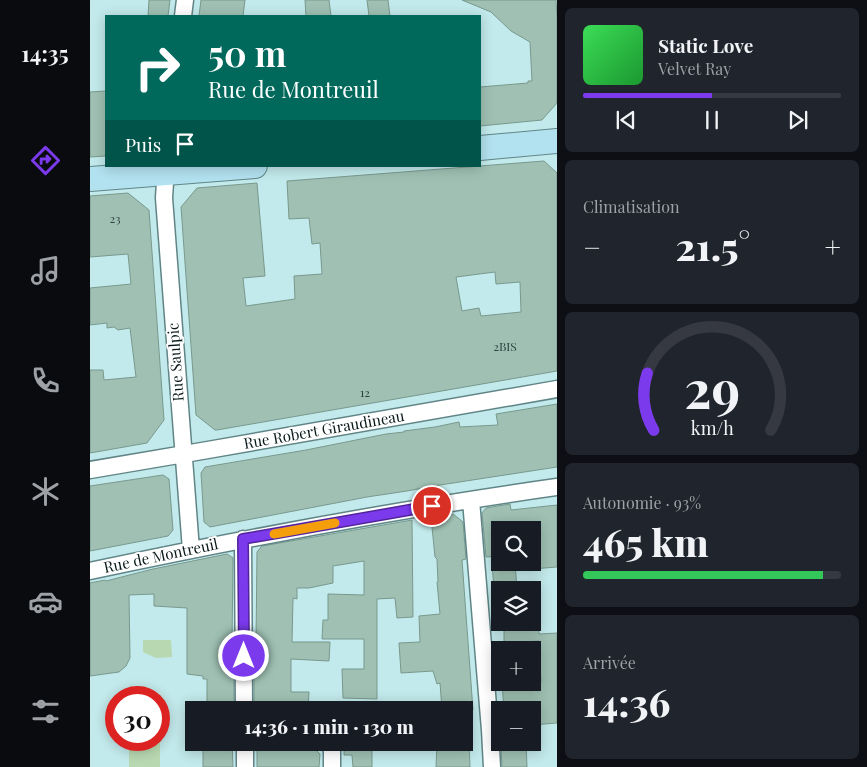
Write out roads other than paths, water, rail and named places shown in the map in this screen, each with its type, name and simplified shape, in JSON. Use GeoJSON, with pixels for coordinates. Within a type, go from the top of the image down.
{"type":"FeatureCollection","features":[{"type":"Feature","properties":{"kind":"street"},"geometry":{"type":"LineString","coordinates":[[183,15],[185,0]]}},
{"type":"Feature","properties":{"kind":"street"},"geometry":{"type":"LineString","coordinates":[[481,148],[557,141]]}},
{"type":"Feature","properties":{"kind":"street"},"geometry":{"type":"LineString","coordinates":[[90,179],[166,170],[233,167]]}},
{"type":"Feature","properties":{"kind":"street","name":"Rue Saulpic"},"geometry":{"type":"LineString","coordinates":[[166,170],[164,198],[191,550]]}},
{"type":"Feature","properties":{"kind":"street","name":"Rue Robert Giraudineau"},"geometry":{"type":"LineString","coordinates":[[90,470],[557,389]]}},
{"type":"Feature","properties":{"kind":"street","name":"Rue de Montreuil"},"geometry":{"type":"LineString","coordinates":[[90,571],[243,539],[557,487]]}},
{"type":"Feature","properties":{"kind":"street"},"geometry":{"type":"LineString","coordinates":[[471,500],[492,767]]}},
{"type":"Feature","properties":{"kind":"street"},"geometry":{"type":"LineString","coordinates":[[243,539],[244,701]]}},
{"type":"Feature","properties":{"kind":"street"},"geometry":{"type":"LineString","coordinates":[[245,751],[245,767]]}},
{"type":"Feature","properties":{"kind":"street"},"geometry":{"type":"LineString","coordinates":[[332,751],[332,767]]}}]}
